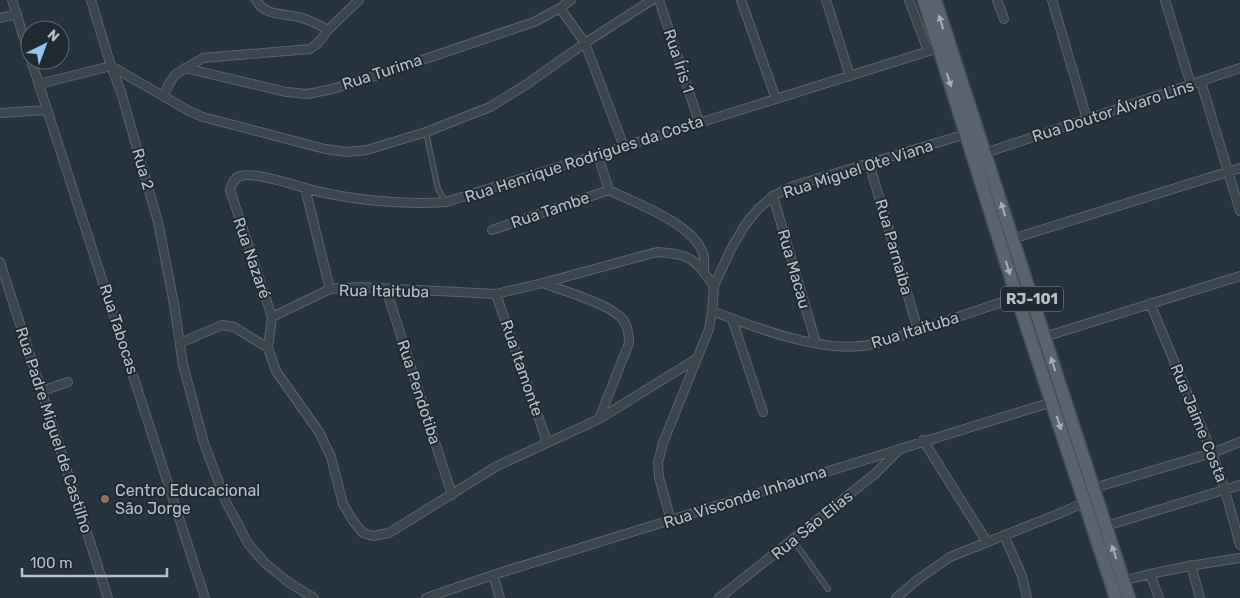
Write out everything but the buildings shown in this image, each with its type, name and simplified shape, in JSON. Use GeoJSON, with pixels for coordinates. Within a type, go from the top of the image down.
{"type":"FeatureCollection","features":[{"type":"Feature","properties":{"kind":"main road","name":"RJ-101"},"geometry":{"type":"LineString","coordinates":[[924,0],[1017,297],[1094,488],[1129,598]]}},
{"type":"Feature","properties":{"kind":"main road","name":"RJ-101"},"geometry":{"type":"LineString","coordinates":[[935,0],[938,48],[985,153],[1044,337],[1085,502],[1116,598]]}},
{"type":"Feature","properties":{"kind":"street","name":"Rua Tabocas"},"geometry":{"type":"LineString","coordinates":[[12,0],[20,23]]}},
{"type":"Feature","properties":{"kind":"street","name":"Rua 2"},"geometry":{"type":"LineString","coordinates":[[91,0],[121,92],[158,222],[180,343]]}},
{"type":"Feature","properties":{"kind":"street"},"geometry":{"type":"LineString","coordinates":[[256,0],[262,9],[301,18],[328,30]]}},
{"type":"Feature","properties":{"kind":"street"},"geometry":{"type":"LineString","coordinates":[[164,96],[170,82],[185,68],[203,58],[310,49],[359,0]]}},
{"type":"Feature","properties":{"kind":"street","name":"Rua Turima"},"geometry":{"type":"LineString","coordinates":[[185,68],[286,92],[308,94],[332,89],[384,73],[534,22],[572,0]]}},
{"type":"Feature","properties":{"kind":"street"},"geometry":{"type":"LineString","coordinates":[[38,84],[111,66],[189,111],[203,117],[325,149],[346,152],[367,150],[426,132],[490,107],[652,0]]}},
{"type":"Feature","properties":{"kind":"street","name":"Rua Íris 1"},"geometry":{"type":"LineString","coordinates":[[659,0],[699,122]]}},
{"type":"Feature","properties":{"kind":"street"},"geometry":{"type":"LineString","coordinates":[[741,0],[776,99]]}},
{"type":"Feature","properties":{"kind":"street"},"geometry":{"type":"LineString","coordinates":[[826,0],[850,76]]}},
{"type":"Feature","properties":{"kind":"street"},"geometry":{"type":"LineString","coordinates":[[909,0],[938,48]]}},
{"type":"Feature","properties":{"kind":"street"},"geometry":{"type":"LineString","coordinates":[[997,0],[1004,18]]}},
{"type":"Feature","properties":{"kind":"street"},"geometry":{"type":"LineString","coordinates":[[1052,0],[1087,119]]}},
{"type":"Feature","properties":{"kind":"street"},"geometry":{"type":"LineString","coordinates":[[1165,0],[1191,85]]}},
{"type":"Feature","properties":{"kind":"street"},"geometry":{"type":"LineString","coordinates":[[560,8],[585,43],[624,147]]}},
{"type":"Feature","properties":{"kind":"street"},"geometry":{"type":"LineString","coordinates":[[0,18],[17,14]]}},
{"type":"Feature","properties":{"kind":"street","name":"Rua Henrique Rodrigues da Costa"},"geometry":{"type":"LineString","coordinates":[[232,199],[230,190],[234,180],[241,176],[256,176],[305,188],[384,203],[417,204],[446,202],[598,156],[699,122],[938,48]]}},
{"type":"Feature","properties":{"kind":"street","name":"Rua Doutor Álvaro Lins"},"geometry":{"type":"LineString","coordinates":[[985,153],[1240,68]]}},
{"type":"Feature","properties":{"kind":"street","name":"Rua Tabocas"},"geometry":{"type":"LineString","coordinates":[[34,70],[205,598]]}},
{"type":"Feature","properties":{"kind":"street"},"geometry":{"type":"LineString","coordinates":[[1201,82],[1240,211]]}},
{"type":"Feature","properties":{"kind":"street"},"geometry":{"type":"LineString","coordinates":[[0,113],[47,110]]}},
{"type":"Feature","properties":{"kind":"street","name":"Rua Miguel Ote Viana"},"geometry":{"type":"LineString","coordinates":[[671,521],[659,477],[658,463],[663,443],[709,329],[714,286],[731,249],[745,225],[758,209],[773,196],[793,186],[966,134]]}},
{"type":"Feature","properties":{"kind":"street","name":"Rua Tambe"},"geometry":{"type":"LineString","coordinates":[[598,156],[609,190]]}},
{"type":"Feature","properties":{"kind":"street","name":"Rua Parnaiba"},"geometry":{"type":"LineString","coordinates":[[869,163],[918,330]]}},
{"type":"Feature","properties":{"kind":"street"},"geometry":{"type":"LineString","coordinates":[[1012,239],[1240,168]]}},
{"type":"Feature","properties":{"kind":"street"},"geometry":{"type":"LineString","coordinates":[[305,188],[330,289]]}},
{"type":"Feature","properties":{"kind":"street","name":"Rua Tambe"},"geometry":{"type":"LineString","coordinates":[[492,230],[609,190],[687,230],[703,253],[705,262],[704,272]]}},
{"type":"Feature","properties":{"kind":"street","name":"Rua Macau"},"geometry":{"type":"LineString","coordinates":[[773,196],[816,343]]}},
{"type":"Feature","properties":{"kind":"street","name":"Rua Nazaré"},"geometry":{"type":"LineString","coordinates":[[232,199],[272,317]]}},
{"type":"Feature","properties":{"kind":"street","name":"Rua Itaituba"},"geometry":{"type":"LineString","coordinates":[[272,317],[330,289],[360,287],[386,290],[496,294],[657,252],[676,253],[691,258],[714,286]]}},
{"type":"Feature","properties":{"kind":"street","name":"Rua Padre Miguel de Castilho"},"geometry":{"type":"LineString","coordinates":[[0,262],[108,598]]}},
{"type":"Feature","properties":{"kind":"street"},"geometry":{"type":"LineString","coordinates":[[1044,337],[1240,276]]}},
{"type":"Feature","properties":{"kind":"street"},"geometry":{"type":"LineString","coordinates":[[543,283],[616,312],[629,332],[629,343],[599,419]]}},
{"type":"Feature","properties":{"kind":"street","name":"Rua Pendotiba"},"geometry":{"type":"LineString","coordinates":[[386,290],[452,495]]}},
{"type":"Feature","properties":{"kind":"street","name":"Rua Itaituba"},"geometry":{"type":"LineString","coordinates":[[712,311],[732,319],[816,343],[839,347],[860,346],[883,342],[1030,293]]}},
{"type":"Feature","properties":{"kind":"street","name":"Rua Itamonte"},"geometry":{"type":"LineString","coordinates":[[496,294],[547,442]]}},
{"type":"Feature","properties":{"kind":"street","name":"Rua Jaime Costa"},"geometry":{"type":"LineString","coordinates":[[1150,303],[1212,453],[1225,490],[1240,545]]}},
{"type":"Feature","properties":{"kind":"street"},"geometry":{"type":"LineString","coordinates":[[272,317],[268,348],[276,371],[319,432],[330,457],[343,504],[363,533],[373,536],[389,533],[497,466],[599,419],[696,359]]}},
{"type":"Feature","properties":{"kind":"street"},"geometry":{"type":"LineString","coordinates":[[732,319],[763,412]]}},
{"type":"Feature","properties":{"kind":"street"},"geometry":{"type":"LineString","coordinates":[[268,348],[234,327],[222,326],[212,328],[180,343],[182,365],[204,443],[226,502],[249,545],[264,563],[288,582],[314,598]]}},
{"type":"Feature","properties":{"kind":"street"},"geometry":{"type":"LineString","coordinates":[[42,391],[68,382]]}},
{"type":"Feature","properties":{"kind":"street","name":"Rua Visconde Inhauma"},"geometry":{"type":"LineString","coordinates":[[426,598],[493,575],[1058,399]]}},
{"type":"Feature","properties":{"kind":"street"},"geometry":{"type":"LineString","coordinates":[[924,440],[986,542]]}},
{"type":"Feature","properties":{"kind":"street"},"geometry":{"type":"LineString","coordinates":[[1094,488],[1212,453],[1240,442]]}},
{"type":"Feature","properties":{"kind":"street","name":"Rua Sāo Elias"},"geometry":{"type":"LineString","coordinates":[[719,598],[876,473],[901,448]]}},
{"type":"Feature","properties":{"kind":"street"},"geometry":{"type":"LineString","coordinates":[[1106,526],[1240,485]]}},
{"type":"Feature","properties":{"kind":"street"},"geometry":{"type":"LineString","coordinates":[[896,598],[917,580],[950,558],[1085,502]]}},
{"type":"Feature","properties":{"kind":"street"},"geometry":{"type":"LineString","coordinates":[[1004,535],[1022,576],[1027,598]]}},
{"type":"Feature","properties":{"kind":"street"},"geometry":{"type":"LineString","coordinates":[[1123,581],[1191,565],[1240,558]]}},
{"type":"Feature","properties":{"kind":"street"},"geometry":{"type":"LineString","coordinates":[[1191,565],[1200,598]]}},
{"type":"Feature","properties":{"kind":"street"},"geometry":{"type":"LineString","coordinates":[[1150,574],[1159,598]]}},
{"type":"Feature","properties":{"kind":"street"},"geometry":{"type":"LineString","coordinates":[[493,575],[500,598]]}},
{"type":"Feature","properties":{"kind":"lane"},"geometry":{"type":"LineString","coordinates":[[426,132],[438,189],[446,202]]}},
{"type":"Feature","properties":{"kind":"lane"},"geometry":{"type":"LineString","coordinates":[[793,540],[828,589]]}},
{"type":"Feature","properties":{"kind":"place","name":"Centro Educacional São Jorge"},"geometry":{"type":"Point","coordinates":[105,499]}}]}
